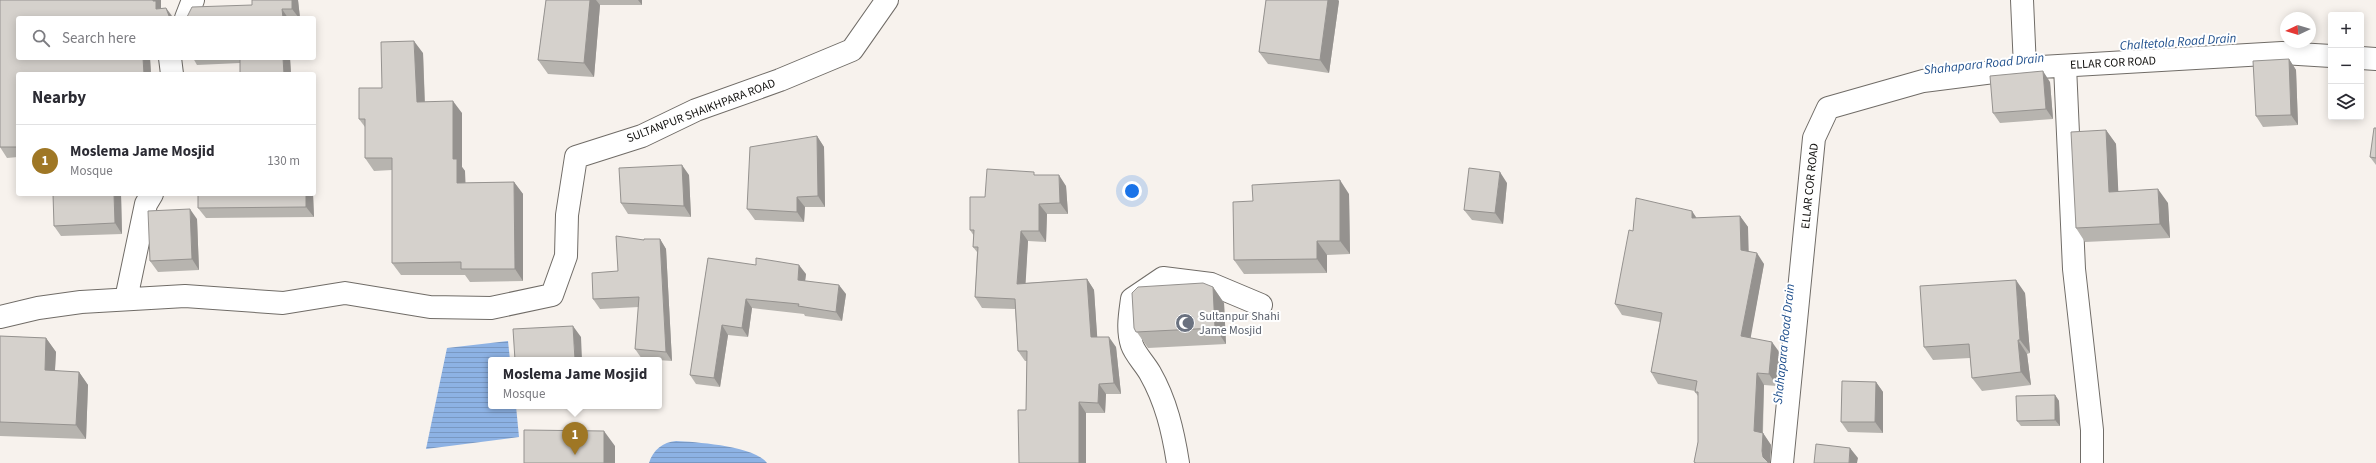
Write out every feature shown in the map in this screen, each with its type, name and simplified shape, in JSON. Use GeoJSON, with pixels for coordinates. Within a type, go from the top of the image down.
{"type":"FeatureCollection","features":[{"type":"Feature","properties":{"kind":"street"},"geometry":{"type":"LineString","coordinates":[[187,16],[193,0]]}},
{"type":"Feature","properties":{"kind":"street","name":"SULTANPUR SHAIKHPARA ROAD"},"geometry":{"type":"LineString","coordinates":[[0,317],[38,308],[82,302],[185,296],[283,303],[345,293],[430,307],[492,308],[552,295],[566,256],[567,214],[576,157],[642,136],[696,110],[852,50],[887,0]]}},
{"type":"Feature","properties":{"kind":"street"},"geometry":{"type":"LineString","coordinates":[[2022,0],[2025,68]]}},
{"type":"Feature","properties":{"kind":"street","name":"ELLAR COR ROAD"},"geometry":{"type":"LineString","coordinates":[[1782,463],[1814,138],[1828,108],[1923,81],[2025,68],[2282,53],[2328,56]]}},
{"type":"Feature","properties":{"kind":"street"},"geometry":{"type":"LineString","coordinates":[[2364,58],[2376,59]]}},
{"type":"Feature","properties":{"kind":"street"},"geometry":{"type":"LineString","coordinates":[[170,60],[172,72]]}},
{"type":"Feature","properties":{"kind":"street"},"geometry":{"type":"LineString","coordinates":[[2065,66],[2074,269],[2092,430],[2092,463]]}},
{"type":"Feature","properties":{"kind":"street"},"geometry":{"type":"LineString","coordinates":[[126,299],[146,204],[151,196]]}},
{"type":"Feature","properties":{"kind":"street"},"geometry":{"type":"LineString","coordinates":[[1178,463],[1172,426],[1165,406],[1150,373],[1132,345],[1129,320],[1132,299],[1163,278],[1211,284],[1261,305]]}},
{"type":"Feature","properties":{"kind":"water"},"geometry":{"type":"Polygon","coordinates":[[[508,341],[510,357],[488,357],[488,409],[516,409],[519,437],[426,449],[447,348],[508,341]]]}},
{"type":"Feature","properties":{"kind":"water"},"geometry":{"type":"Polygon","coordinates":[[[676,441],[697,442],[738,449],[760,457],[767,463],[649,463],[653,454],[659,448],[667,443],[676,441]]]}},
{"type":"Feature","properties":{"kind":"building"},"geometry":{"type":"Polygon","coordinates":[[[0,0],[153,0],[156,1],[156,9],[166,8],[169,16],[16,16],[16,60],[143,60],[144,72],[16,72],[16,147],[0,147],[0,0]]]}},
{"type":"Feature","properties":{"kind":"building"},"geometry":{"type":"Polygon","coordinates":[[[252,0],[292,0],[292,9],[282,9],[283,16],[188,16],[192,7],[252,5],[252,0]]]}},
{"type":"Feature","properties":{"kind":"building"},"geometry":{"type":"Polygon","coordinates":[[[546,0],[590,0],[584,63],[538,60],[546,0]]]}},
{"type":"Feature","properties":{"kind":"building"},"geometry":{"type":"Polygon","coordinates":[[[1266,0],[1328,0],[1320,60],[1259,52],[1266,0]]]}},
{"type":"Feature","properties":{"kind":"building"},"geometry":{"type":"Polygon","coordinates":[[[414,41],[417,102],[453,101],[453,159],[457,159],[457,183],[514,182],[515,269],[461,269],[461,262],[392,263],[392,158],[365,158],[365,119],[359,119],[359,88],[382,88],[381,42],[414,41]]]}},
{"type":"Feature","properties":{"kind":"building"},"geometry":{"type":"Polygon","coordinates":[[[2289,59],[2291,115],[2256,116],[2253,61],[2289,59]]]}},
{"type":"Feature","properties":{"kind":"building"},"geometry":{"type":"Polygon","coordinates":[[[240,60],[283,60],[284,72],[240,72],[240,60]]]}},
{"type":"Feature","properties":{"kind":"building"},"geometry":{"type":"Polygon","coordinates":[[[2043,71],[2046,109],[1993,113],[1990,76],[2043,71]]]}},
{"type":"Feature","properties":{"kind":"building"},"geometry":{"type":"Polygon","coordinates":[[[2374,128],[2376,128],[2376,158],[2370,157],[2374,128]]]}},
{"type":"Feature","properties":{"kind":"building"},"geometry":{"type":"Polygon","coordinates":[[[2106,130],[2109,192],[2158,189],[2160,224],[2076,228],[2071,132],[2106,130]]]}},
{"type":"Feature","properties":{"kind":"building"},"geometry":{"type":"Polygon","coordinates":[[[817,136],[818,196],[797,197],[797,212],[747,209],[750,147],[817,136]]]}},
{"type":"Feature","properties":{"kind":"building"},"geometry":{"type":"Polygon","coordinates":[[[682,165],[684,206],[621,203],[619,168],[682,165]]]}},
{"type":"Feature","properties":{"kind":"building"},"geometry":{"type":"Polygon","coordinates":[[[1469,168],[1500,172],[1495,213],[1464,210],[1469,168]]]}},
{"type":"Feature","properties":{"kind":"building"},"geometry":{"type":"Polygon","coordinates":[[[987,169],[1034,172],[1034,175],[1059,175],[1060,203],[1039,204],[1039,231],[1021,231],[1017,284],[1087,279],[1091,337],[1109,337],[1114,383],[1099,384],[1098,403],[1079,402],[1079,463],[1019,463],[1018,410],[1026,410],[1027,351],[1018,351],[1015,299],[975,297],[978,247],[973,247],[974,230],[970,230],[970,197],[985,197],[987,169]]]}},
{"type":"Feature","properties":{"kind":"building"},"geometry":{"type":"Polygon","coordinates":[[[1340,180],[1340,241],[1317,241],[1317,259],[1234,260],[1233,202],[1253,201],[1252,185],[1340,180]]]}},
{"type":"Feature","properties":{"kind":"building"},"geometry":{"type":"Polygon","coordinates":[[[53,196],[114,196],[115,223],[54,226],[53,196]]]}},
{"type":"Feature","properties":{"kind":"building"},"geometry":{"type":"Polygon","coordinates":[[[198,196],[306,196],[306,207],[198,208],[198,196]]]}},
{"type":"Feature","properties":{"kind":"building"},"geometry":{"type":"Polygon","coordinates":[[[1636,198],[1692,211],[1692,218],[1740,216],[1741,250],[1757,253],[1741,336],[1772,342],[1769,374],[1757,373],[1754,431],[1763,433],[1763,457],[1768,463],[1694,462],[1698,442],[1698,392],[1695,392],[1697,381],[1651,372],[1662,313],[1615,304],[1629,230],[1633,231],[1636,198]]]}},
{"type":"Feature","properties":{"kind":"building"},"geometry":{"type":"Polygon","coordinates":[[[190,209],[192,259],[150,261],[148,211],[190,209]]]}},
{"type":"Feature","properties":{"kind":"building"},"geometry":{"type":"Polygon","coordinates":[[[616,236],[644,240],[660,239],[666,352],[635,349],[639,297],[593,299],[592,273],[618,271],[616,236]]]}},
{"type":"Feature","properties":{"kind":"building"},"geometry":{"type":"Polygon","coordinates":[[[708,258],[756,265],[756,258],[799,265],[798,280],[839,285],[836,312],[798,306],[799,304],[746,299],[742,328],[722,325],[714,378],[690,375],[708,258]]]}},
{"type":"Feature","properties":{"kind":"building"},"geometry":{"type":"Polygon","coordinates":[[[2016,280],[2020,340],[2018,340],[2021,372],[1972,378],[1969,344],[1924,347],[1920,286],[2016,280]]]}},
{"type":"Feature","properties":{"kind":"building"},"geometry":{"type":"Polygon","coordinates":[[[1203,283],[1213,287],[1215,328],[1136,332],[1134,328],[1132,293],[1138,287],[1203,283]]]}},
{"type":"Feature","properties":{"kind":"building"},"geometry":{"type":"Polygon","coordinates":[[[573,326],[575,357],[515,357],[513,329],[573,326]]]}},
{"type":"Feature","properties":{"kind":"building"},"geometry":{"type":"Polygon","coordinates":[[[0,336],[46,338],[45,370],[79,372],[76,425],[0,422],[0,336]]]}},
{"type":"Feature","properties":{"kind":"building"},"geometry":{"type":"Polygon","coordinates":[[[1842,381],[1876,382],[1875,422],[1841,422],[1842,381]]]}},
{"type":"Feature","properties":{"kind":"building"},"geometry":{"type":"Polygon","coordinates":[[[2055,395],[2055,420],[2017,421],[2016,396],[2055,395]]]}},
{"type":"Feature","properties":{"kind":"building"},"geometry":{"type":"Polygon","coordinates":[[[524,430],[604,431],[604,463],[524,463],[524,430]]]}},
{"type":"Feature","properties":{"kind":"building"},"geometry":{"type":"Polygon","coordinates":[[[1816,444],[1850,448],[1849,463],[1814,463],[1816,444]]]}},
{"type":"Feature","properties":{"kind":"place","name":"Sultanpur Shahi Jame Mosjid"},"geometry":{"type":"Point","coordinates":[1185,323]}},
{"type":"Feature","properties":{"kind":"place","name":"Moslema Jame Mosjid"},"geometry":{"type":"Point","coordinates":[575,455]}},
{"type":"Feature","properties":{"kind":"water label","name":"Chaltetola Road Drain"},"geometry":{"type":"Point","coordinates":[2178,42]}},
{"type":"Feature","properties":{"kind":"water label","name":"Shahapara Road Drain"},"geometry":{"type":"Point","coordinates":[1984,64]}},
{"type":"Feature","properties":{"kind":"water label","name":"Shahapara Road Drain"},"geometry":{"type":"Point","coordinates":[1784,344]}}]}
